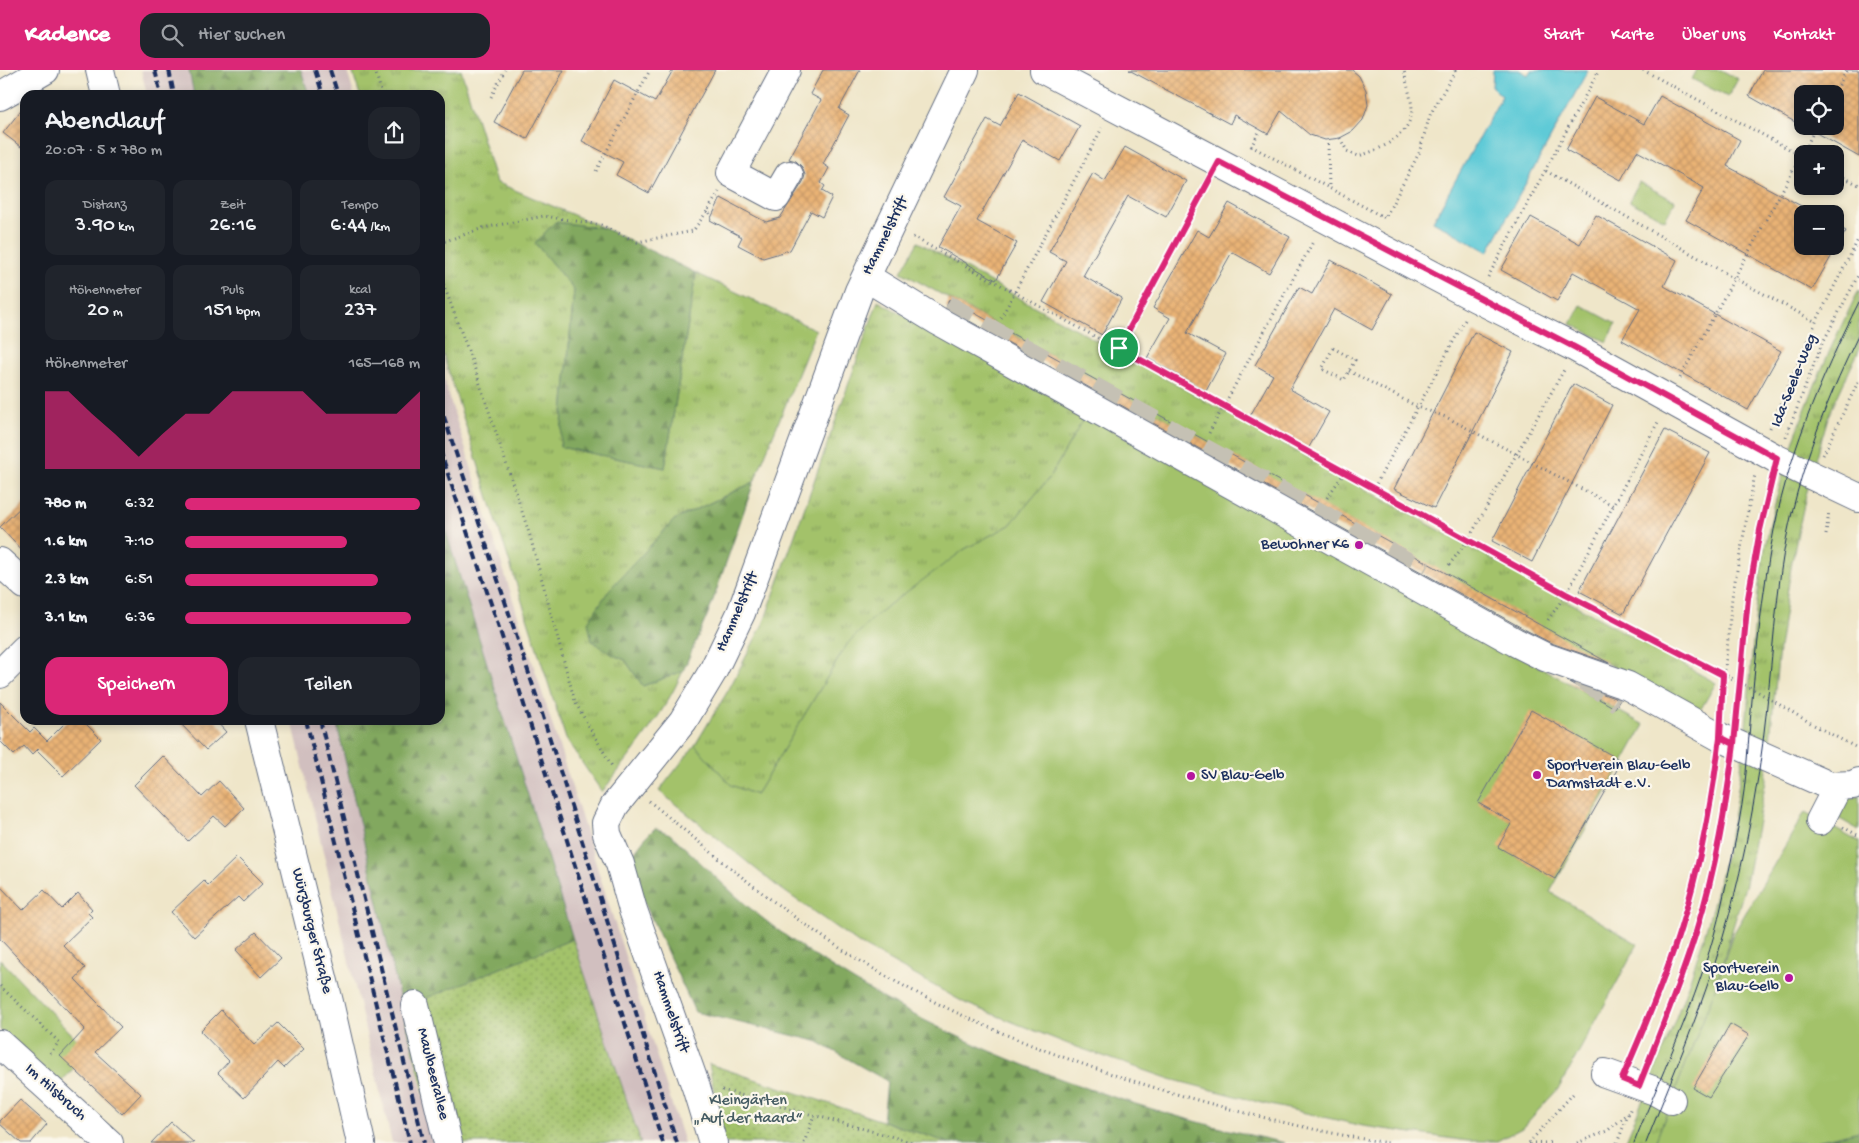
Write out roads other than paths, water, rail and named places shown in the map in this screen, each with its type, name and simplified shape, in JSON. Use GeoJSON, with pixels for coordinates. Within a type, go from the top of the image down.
{"type":"FeatureCollection","features":[{"type":"Feature","properties":{"kind":"street"},"geometry":{"type":"LineString","coordinates":[[0,96],[45,70]]}},
{"type":"Feature","properties":{"kind":"street"},"geometry":{"type":"LineString","coordinates":[[100,70],[105,90]]}},
{"type":"Feature","properties":{"kind":"street"},"geometry":{"type":"LineString","coordinates":[[786,70],[731,173],[776,197],[789,175]]}},
{"type":"Feature","properties":{"kind":"street","name":"Hammelstrift"},"geometry":{"type":"LineString","coordinates":[[713,1143],[696,1087],[633,910],[620,864],[607,834],[606,823],[610,814],[631,786],[683,721],[713,671],[741,613],[859,291],[965,70]]}},
{"type":"Feature","properties":{"kind":"street"},"geometry":{"type":"LineString","coordinates":[[1044,70],[1476,298],[1576,348],[1769,454],[1859,498]]}},
{"type":"Feature","properties":{"kind":"street"},"geometry":{"type":"LineString","coordinates":[[870,270],[945,308]]}},
{"type":"Feature","properties":{"kind":"street"},"geometry":{"type":"LineString","coordinates":[[870,270],[938,321],[1515,642],[1545,657],[1628,686],[1721,744]]}},
{"type":"Feature","properties":{"kind":"street"},"geometry":{"type":"LineString","coordinates":[[0,562],[20,580]]}},
{"type":"Feature","properties":{"kind":"street"},"geometry":{"type":"LineString","coordinates":[[0,674],[20,654]]}},
{"type":"Feature","properties":{"kind":"street"},"geometry":{"type":"LineString","coordinates":[[1620,700],[1721,744],[1848,785],[1820,821]]}},
{"type":"Feature","properties":{"kind":"street","name":"Würzburger Straße"},"geometry":{"type":"LineString","coordinates":[[260,725],[329,1002],[361,1143]]}},
{"type":"Feature","properties":{"kind":"street","name":"Maulbeerallee"},"geometry":{"type":"LineString","coordinates":[[415,1005],[448,1143]]}},
{"type":"Feature","properties":{"kind":"street","name":"Im Hilsbruch"},"geometry":{"type":"LineString","coordinates":[[0,1044],[109,1143]]}},
{"type":"Feature","properties":{"kind":"street"},"geometry":{"type":"LineString","coordinates":[[1622,1079],[1671,1100]]}},
{"type":"Feature","properties":{"kind":"water"},"geometry":{"type":"Polygon","coordinates":[[[1493,70],[1519,70],[1528,75],[1531,70],[1588,70],[1488,252],[1433,221],[1502,96],[1492,87],[1493,70]]]}},
{"type":"Feature","properties":{"kind":"tunnel"},"geometry":{"type":"LineString","coordinates":[[945,308],[1423,575]]}},
{"type":"Feature","properties":{"kind":"tunnel"},"geometry":{"type":"LineString","coordinates":[[1582,674],[1620,700]]}},
{"type":"Feature","properties":{"kind":"tram line"},"geometry":{"type":"LineString","coordinates":[[1634,1143],[1683,1025],[1705,965],[1722,903],[1742,806],[1762,602],[1777,514],[1795,451],[1806,421],[1831,361],[1859,302]]}},
{"type":"Feature","properties":{"kind":"tram line"},"geometry":{"type":"LineString","coordinates":[[1646,1143],[1699,1008],[1728,920],[1745,849],[1759,772],[1786,539],[1801,478],[1821,419],[1859,334]]}},
{"type":"Feature","properties":{"kind":"railway"},"geometry":{"type":"LineString","coordinates":[[155,70],[160,90]]}},
{"type":"Feature","properties":{"kind":"railway"},"geometry":{"type":"LineString","coordinates":[[169,70],[173,90]]}},
{"type":"Feature","properties":{"kind":"railway"},"geometry":{"type":"LineString","coordinates":[[315,70],[321,90]]}},
{"type":"Feature","properties":{"kind":"railway"},"geometry":{"type":"LineString","coordinates":[[330,70],[336,90]]}},
{"type":"Feature","properties":{"kind":"railway"},"geometry":{"type":"LineString","coordinates":[[445,420],[539,704],[677,1143]]}},
{"type":"Feature","properties":{"kind":"railway"},"geometry":{"type":"LineString","coordinates":[[445,465],[513,670],[663,1143]]}},
{"type":"Feature","properties":{"kind":"railway"},"geometry":{"type":"LineString","coordinates":[[307,725],[410,1143]]}},
{"type":"Feature","properties":{"kind":"railway"},"geometry":{"type":"LineString","coordinates":[[321,725],[424,1143]]}},
{"type":"Feature","properties":{"kind":"place","name":"Bewohner K6"},"geometry":{"type":"Point","coordinates":[1359,545]}},
{"type":"Feature","properties":{"kind":"place","name":"Sportverein Blau-Gelb Darmstadt e.V."},"geometry":{"type":"Point","coordinates":[1537,775]}},
{"type":"Feature","properties":{"kind":"place","name":"SV Blau-Gelb"},"geometry":{"type":"Point","coordinates":[1191,776]}},
{"type":"Feature","properties":{"kind":"place","name":"Sportverein Blau-Gelb"},"geometry":{"type":"Point","coordinates":[1789,978]}},
{"type":"Feature","properties":{"kind":"park label","name":"Kleingärten „Auf der Haard“"},"geometry":{"type":"Point","coordinates":[748,1110]}}]}
